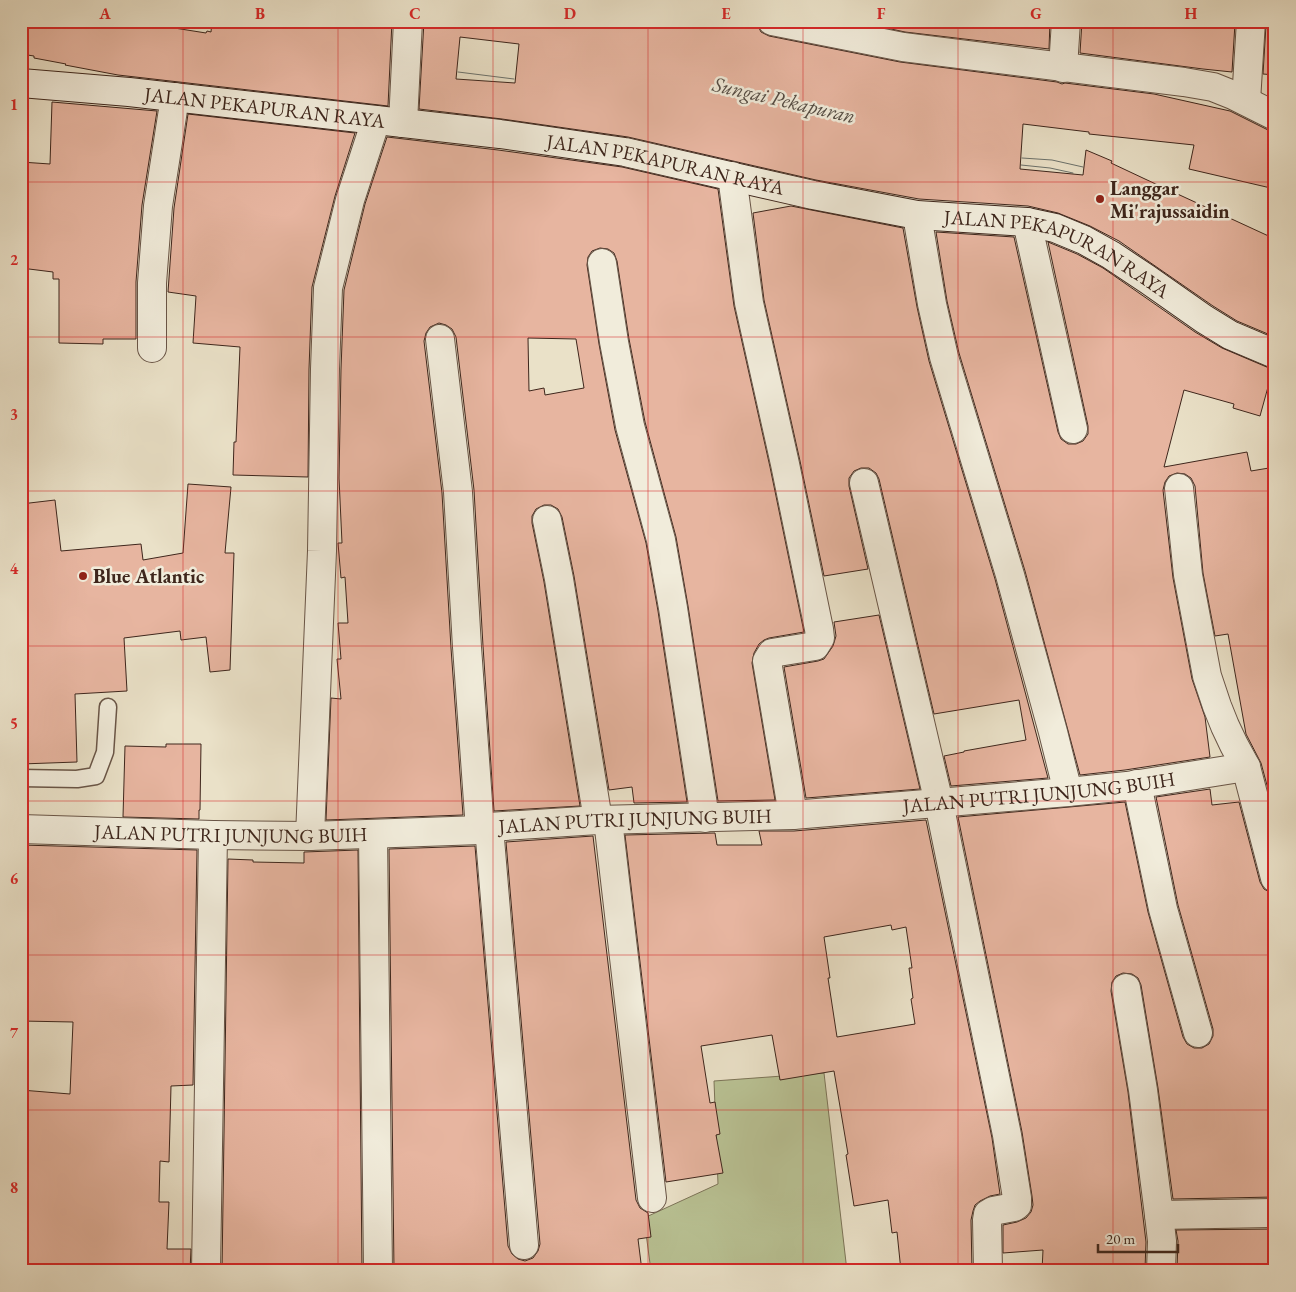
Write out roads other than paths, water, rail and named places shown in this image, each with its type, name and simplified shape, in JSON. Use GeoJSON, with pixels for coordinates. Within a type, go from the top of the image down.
{"type":"FeatureCollection","features":[{"type":"Feature","properties":{"kind":"street"},"geometry":{"type":"LineString","coordinates":[[772,21],[903,47],[1203,85],[1213,87],[1246,101],[1275,116]]}},
{"type":"Feature","properties":{"kind":"street"},"geometry":{"type":"LineString","coordinates":[[1063,68],[1066,21]]}},
{"type":"Feature","properties":{"kind":"street"},"geometry":{"type":"LineString","coordinates":[[1246,101],[1251,21]]}},
{"type":"Feature","properties":{"kind":"street"},"geometry":{"type":"LineString","coordinates":[[403,123],[408,22]]}},
{"type":"Feature","properties":{"kind":"street","name":"JALAN PEKAPURAN RAYA"},"geometry":{"type":"LineString","coordinates":[[21,83],[129,92],[500,134],[624,152],[813,195],[917,215],[1027,222],[1055,228],[1084,240],[1111,255],[1230,335],[1275,354]]}},
{"type":"Feature","properties":{"kind":"street"},"geometry":{"type":"LineString","coordinates":[[152,348],[152,283],[158,206],[175,98]]}},
{"type":"Feature","properties":{"kind":"street"},"geometry":{"type":"LineString","coordinates":[[310,836],[322,551],[324,369],[328,288],[350,200],[376,120]]}},
{"type":"Feature","properties":{"kind":"street"},"geometry":{"type":"LineString","coordinates":[[732,176],[749,303],[785,464],[820,638],[815,646],[772,654],[767,661],[793,815]]}},
{"type":"Feature","properties":{"kind":"street"},"geometry":{"type":"LineString","coordinates":[[917,215],[932,304],[944,357],[1010,575],[1054,732],[1068,792]]}},
{"type":"Feature","properties":{"kind":"street"},"geometry":{"type":"LineString","coordinates":[[1027,222],[1073,429]]}},
{"type":"Feature","properties":{"kind":"street"},"geometry":{"type":"LineString","coordinates":[[602,263],[614,342],[630,426],[661,540],[705,818]]}},
{"type":"Feature","properties":{"kind":"street"},"geometry":{"type":"LineString","coordinates":[[440,339],[458,492],[467,647],[524,1246]]}},
{"type":"Feature","properties":{"kind":"street"},"geometry":{"type":"LineString","coordinates":[[864,483],[939,803],[1017,1198],[1017,1205],[1014,1207],[993,1211],[988,1214],[988,1271]]}},
{"type":"Feature","properties":{"kind":"street"},"geometry":{"type":"LineString","coordinates":[[1180,488],[1188,574],[1206,676],[1219,712],[1246,767],[1275,878]]}},
{"type":"Feature","properties":{"kind":"street"},"geometry":{"type":"LineString","coordinates":[[547,520],[603,820],[652,1198]]}},
{"type":"Feature","properties":{"kind":"street","name":"JALAN PUTRI JUNJUNG BUIH"},"geometry":{"type":"LineString","coordinates":[[21,830],[310,836],[485,828],[603,820],[793,815],[1068,792],[1137,784],[1246,767]]}},
{"type":"Feature","properties":{"kind":"street"},"geometry":{"type":"LineString","coordinates":[[1137,784],[1162,909],[1198,1033]]}},
{"type":"Feature","properties":{"kind":"street"},"geometry":{"type":"LineString","coordinates":[[373,834],[378,1271]]}},
{"type":"Feature","properties":{"kind":"street"},"geometry":{"type":"LineString","coordinates":[[206,1271],[213,835]]}},
{"type":"Feature","properties":{"kind":"street"},"geometry":{"type":"LineString","coordinates":[[1126,988],[1143,1090],[1159,1215],[1162,1242],[1161,1271]]}},
{"type":"Feature","properties":{"kind":"street"},"geometry":{"type":"LineString","coordinates":[[1159,1215],[1275,1213]]}},
{"type":"Feature","properties":{"kind":"lane"},"geometry":{"type":"LineString","coordinates":[[21,778],[77,779],[96,776],[105,752],[108,707]]}},
{"type":"Feature","properties":{"kind":"place","name":"Langgar Mi'rajussaidin"},"geometry":{"type":"Point","coordinates":[1100,199]}},
{"type":"Feature","properties":{"kind":"place","name":"Blue Atlantic"},"geometry":{"type":"Point","coordinates":[83,576]}},
{"type":"Feature","properties":{"kind":"water label","name":"Sungai Pekapuran"},"geometry":{"type":"Point","coordinates":[784,100]}}]}
